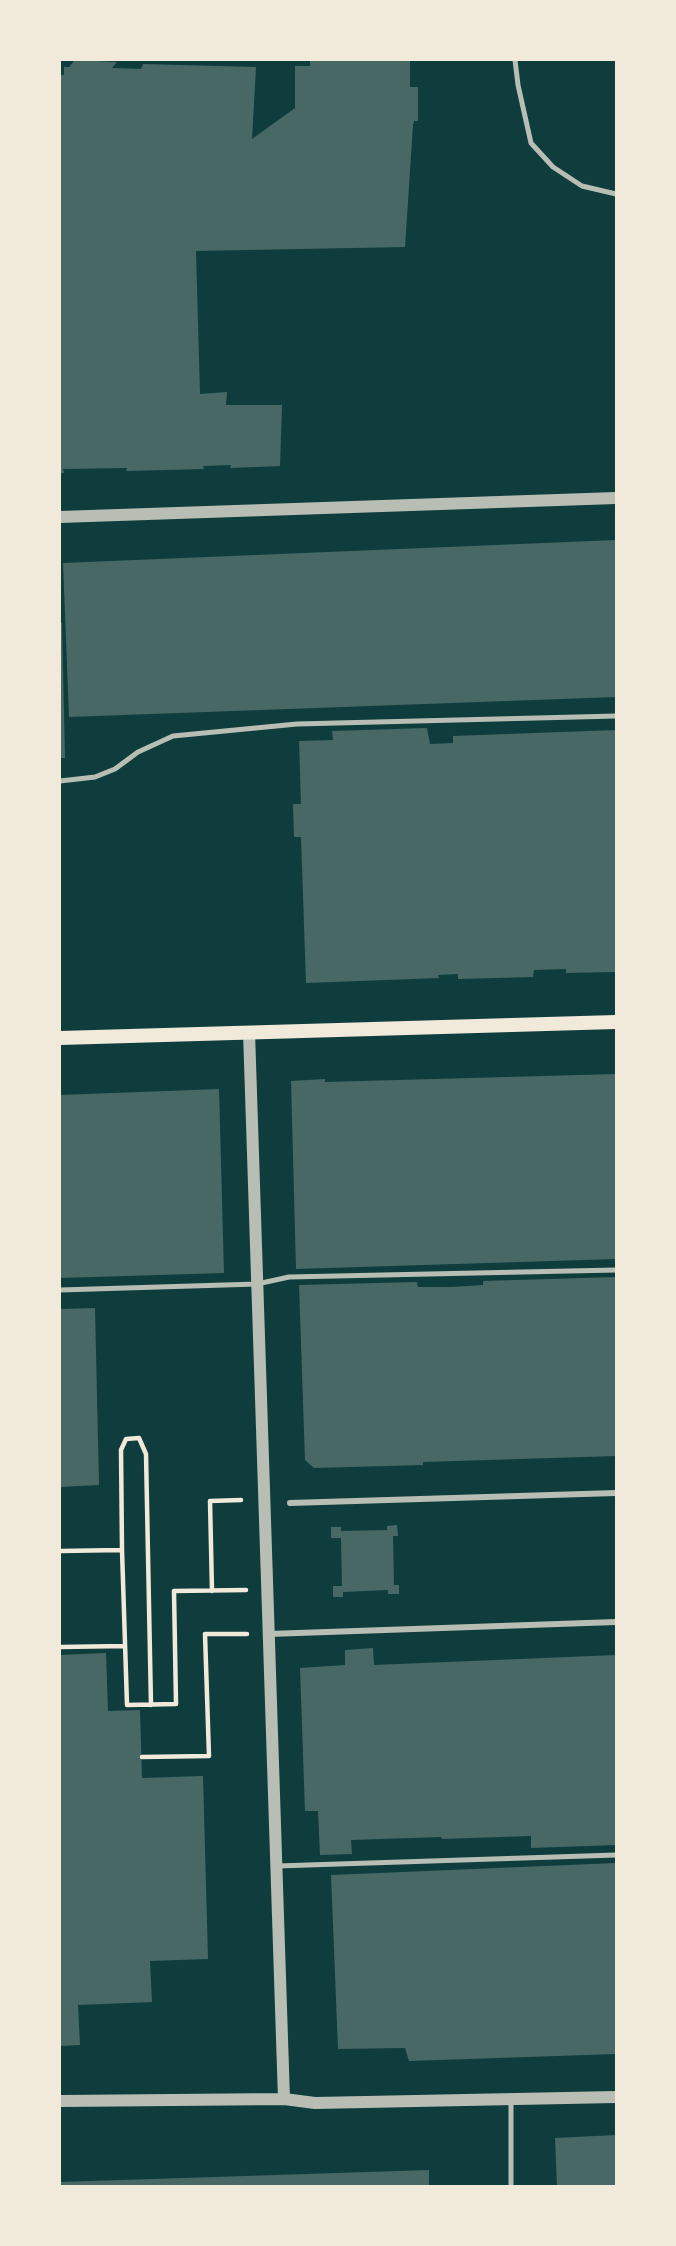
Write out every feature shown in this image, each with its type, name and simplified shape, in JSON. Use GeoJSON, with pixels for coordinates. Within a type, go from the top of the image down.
{"type":"FeatureCollection","features":[{"type":"Feature","properties":{"kind":"main road"},"geometry":{"type":"LineString","coordinates":[[60,1038],[617,1022]]}},
{"type":"Feature","properties":{"kind":"street"},"geometry":{"type":"LineString","coordinates":[[60,517],[617,498]]}},
{"type":"Feature","properties":{"kind":"street"},"geometry":{"type":"LineString","coordinates":[[249,1032],[285,2099]]}},
{"type":"Feature","properties":{"kind":"street"},"geometry":{"type":"LineString","coordinates":[[290,1503],[617,1493]]}},
{"type":"Feature","properties":{"kind":"street"},"geometry":{"type":"LineString","coordinates":[[269,1633],[617,1622]]}},
{"type":"Feature","properties":{"kind":"street"},"geometry":{"type":"LineString","coordinates":[[60,2101],[285,2099],[316,2103],[617,2097]]}},
{"type":"Feature","properties":{"kind":"lane"},"geometry":{"type":"LineString","coordinates":[[515,60],[517,85],[531,143],[553,167],[582,187],[617,194]]}},
{"type":"Feature","properties":{"kind":"lane"},"geometry":{"type":"LineString","coordinates":[[60,781],[95,777],[115,769],[138,752],[173,736],[297,724],[617,716]]}},
{"type":"Feature","properties":{"kind":"lane"},"geometry":{"type":"LineString","coordinates":[[60,1290],[257,1284],[289,1278],[617,1270]]}},
{"type":"Feature","properties":{"kind":"lane"},"geometry":{"type":"LineString","coordinates":[[277,1866],[617,1855]]}},
{"type":"Feature","properties":{"kind":"lane"},"geometry":{"type":"LineString","coordinates":[[511,2101],[511,2186]]}},
{"type":"Feature","properties":{"kind":"path"},"geometry":{"type":"LineString","coordinates":[[151,1705],[146,1454],[139,1438],[126,1439],[121,1450],[127,1705],[151,1705],[176,1704],[174,1591],[268,1590]]}},
{"type":"Feature","properties":{"kind":"path"},"geometry":{"type":"LineString","coordinates":[[212,1591],[210,1501],[241,1500]]}},
{"type":"Feature","properties":{"kind":"path"},"geometry":{"type":"LineString","coordinates":[[60,1550],[122,1550]]}},
{"type":"Feature","properties":{"kind":"path"},"geometry":{"type":"LineString","coordinates":[[142,1757],[209,1756],[205,1634],[269,1633]]}},
{"type":"Feature","properties":{"kind":"path"},"geometry":{"type":"LineString","coordinates":[[60,1647],[124,1646]]}},
{"type":"Feature","properties":{"kind":"building"},"geometry":{"type":"Polygon","coordinates":[[[75,60],[117,62],[112,68],[141,69],[143,64],[256,67],[252,139],[295,108],[295,66],[310,66],[310,60],[410,60],[410,87],[418,87],[418,121],[414,121],[413,125],[405,247],[196,251],[200,394],[227,392],[226,405],[282,405],[280,466],[230,468],[231,465],[203,466],[204,469],[126,471],[127,468],[63,469],[64,473],[60,473],[60,75],[64,75],[64,67],[69,67],[75,60]]]}},
{"type":"Feature","properties":{"kind":"building"},"geometry":{"type":"Polygon","coordinates":[[[616,540],[616,697],[69,717],[63,563],[616,540]]]}},
{"type":"Feature","properties":{"kind":"building"},"geometry":{"type":"Polygon","coordinates":[[[62,623],[65,758],[60,758],[62,623]]]}},
{"type":"Feature","properties":{"kind":"building"},"geometry":{"type":"Polygon","coordinates":[[[427,728],[430,744],[453,743],[453,736],[616,730],[616,972],[566,973],[566,969],[534,970],[533,977],[458,979],[458,974],[438,975],[439,978],[306,983],[301,837],[294,837],[293,804],[301,804],[299,741],[333,740],[332,731],[427,728]]]}},
{"type":"Feature","properties":{"kind":"building"},"geometry":{"type":"Polygon","coordinates":[[[616,1074],[616,1259],[296,1269],[291,1081],[616,1074]]]}},
{"type":"Feature","properties":{"kind":"building"},"geometry":{"type":"Polygon","coordinates":[[[219,1089],[224,1273],[60,1278],[60,1095],[219,1089]]]}},
{"type":"Feature","properties":{"kind":"building"},"geometry":{"type":"Polygon","coordinates":[[[616,1277],[616,1456],[314,1468],[305,1460],[299,1285],[417,1282],[418,1287],[451,1287],[483,1285],[483,1281],[616,1277]]]}},
{"type":"Feature","properties":{"kind":"building"},"geometry":{"type":"Polygon","coordinates":[[[95,1308],[99,1485],[60,1487],[60,1309],[95,1308]]]}},
{"type":"Feature","properties":{"kind":"building"},"geometry":{"type":"Polygon","coordinates":[[[397,1525],[398,1536],[393,1536],[394,1585],[399,1585],[399,1594],[388,1594],[388,1590],[343,1592],[343,1597],[333,1597],[333,1586],[342,1586],[341,1538],[331,1538],[331,1527],[341,1527],[341,1531],[387,1530],[387,1526],[397,1525]]]}},
{"type":"Feature","properties":{"kind":"building"},"geometry":{"type":"Polygon","coordinates":[[[373,1648],[374,1665],[616,1655],[616,1845],[531,1848],[531,1836],[351,1840],[352,1854],[320,1855],[318,1811],[305,1811],[300,1668],[345,1665],[345,1650],[373,1648]]]}},
{"type":"Feature","properties":{"kind":"building"},"geometry":{"type":"Polygon","coordinates":[[[106,1653],[108,1711],[140,1710],[142,1778],[203,1776],[208,1959],[150,1961],[152,2002],[78,2005],[80,2045],[60,2046],[60,1655],[106,1653]]]}},
{"type":"Feature","properties":{"kind":"building"},"geometry":{"type":"Polygon","coordinates":[[[616,1863],[616,2054],[409,2061],[405,2048],[338,2049],[331,1875],[616,1863]]]}},
{"type":"Feature","properties":{"kind":"building"},"geometry":{"type":"Polygon","coordinates":[[[616,2135],[616,2186],[557,2186],[555,2138],[616,2135]]]}},
{"type":"Feature","properties":{"kind":"building"},"geometry":{"type":"Polygon","coordinates":[[[429,2170],[429,2186],[60,2186],[60,2182],[429,2170]]]}}]}
